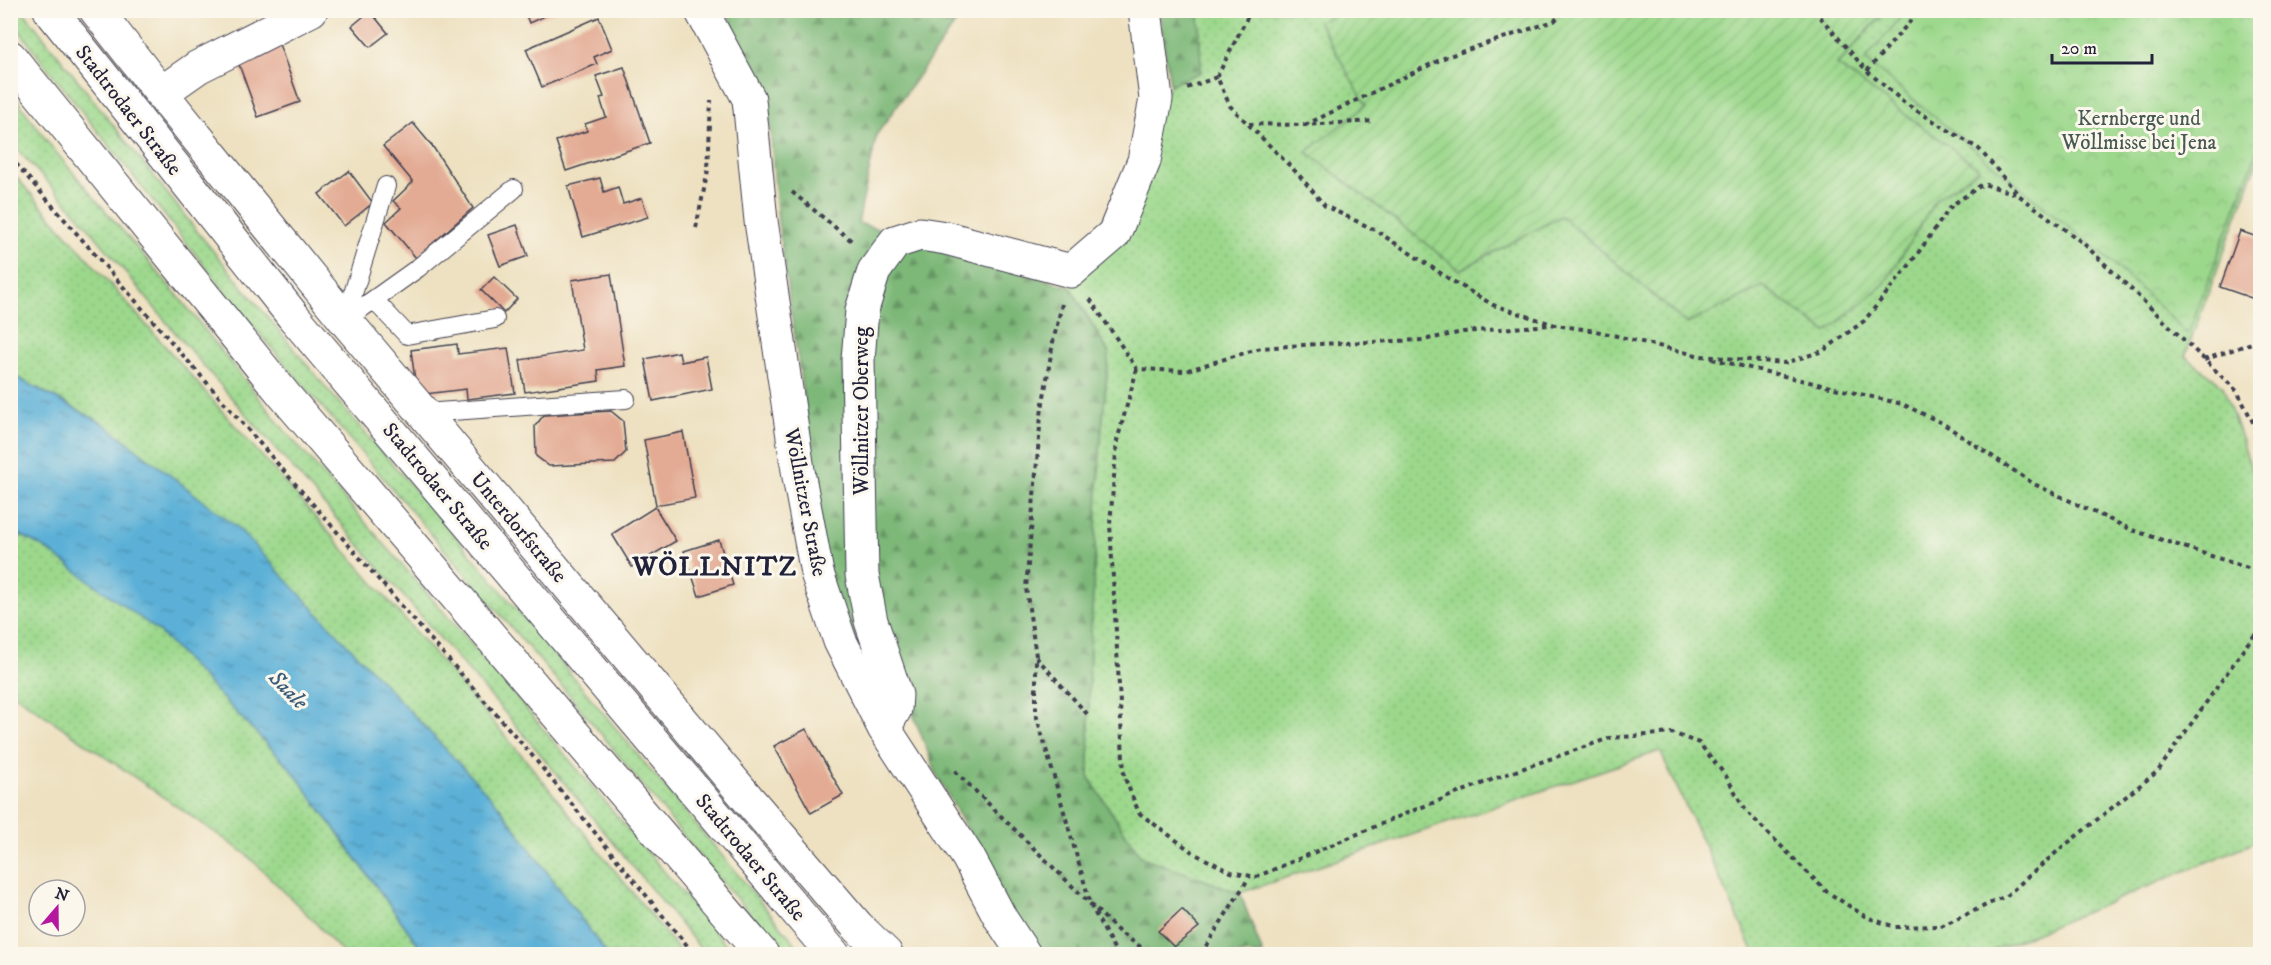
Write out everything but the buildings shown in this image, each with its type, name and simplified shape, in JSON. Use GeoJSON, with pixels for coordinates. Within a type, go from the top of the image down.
{"type":"FeatureCollection","features":[{"type":"Feature","properties":{"kind":"street","name":"Stadtrodaer Straße"},"geometry":{"type":"LineString","coordinates":[[50,10],[293,315],[833,954]]}},
{"type":"Feature","properties":{"kind":"street","name":"Unterdorfstraße"},"geometry":{"type":"LineString","coordinates":[[96,10],[345,320],[748,800],[858,927],[886,954]]}},
{"type":"Feature","properties":{"kind":"street"},"geometry":{"type":"LineString","coordinates":[[161,93],[198,67],[311,10]]}},
{"type":"Feature","properties":{"kind":"street","name":"Wöllnitzer Straße"},"geometry":{"type":"LineString","coordinates":[[701,10],[749,99],[765,244],[799,477],[817,573],[840,640],[884,728],[969,857],[1001,919],[1024,954]]}},
{"type":"Feature","properties":{"kind":"street"},"geometry":{"type":"LineString","coordinates":[[1071,272],[1114,234],[1144,161],[1156,99],[1145,10]]}},
{"type":"Feature","properties":{"kind":"street"},"geometry":{"type":"LineString","coordinates":[[10,57],[285,396],[762,954]]}},
{"type":"Feature","properties":{"kind":"street","name":"Wöllnitzer Oberweg"},"geometry":{"type":"LineString","coordinates":[[884,728],[895,709],[896,695],[871,621],[862,575],[858,360],[862,310],[874,271],[895,242],[920,234],[946,237],[1071,272]]}},
{"type":"Feature","properties":{"kind":"lane"},"geometry":{"type":"LineString","coordinates":[[345,320],[386,186]]}},
{"type":"Feature","properties":{"kind":"lane"},"geometry":{"type":"LineString","coordinates":[[345,320],[418,267],[514,189]]}},
{"type":"Feature","properties":{"kind":"lane"},"geometry":{"type":"LineString","coordinates":[[374,300],[406,335],[495,319]]}},
{"type":"Feature","properties":{"kind":"lane"},"geometry":{"type":"LineString","coordinates":[[423,413],[626,399]]}},
{"type":"Feature","properties":{"kind":"path"},"geometry":{"type":"LineString","coordinates":[[1156,99],[1217,77],[1251,10]]}},
{"type":"Feature","properties":{"kind":"path"},"geometry":{"type":"LineString","coordinates":[[1305,125],[1446,57],[1554,21],[1566,10]]}},
{"type":"Feature","properties":{"kind":"path"},"geometry":{"type":"LineString","coordinates":[[1814,10],[1867,71],[1906,104],[1979,150],[2017,194],[2083,243],[2237,391],[2260,436]]}},
{"type":"Feature","properties":{"kind":"path"},"geometry":{"type":"LineString","coordinates":[[1867,71],[1920,10]]}},
{"type":"Feature","properties":{"kind":"path"},"geometry":{"type":"LineString","coordinates":[[1217,77],[1230,106],[1299,175],[1325,206],[1375,230],[1493,305],[1555,325],[1596,331],[1902,404],[1942,423],[2034,484],[2132,530],[2260,572]]}},
{"type":"Feature","properties":{"kind":"path"},"geometry":{"type":"LineString","coordinates":[[696,228],[708,170],[712,114],[710,92]]}},
{"type":"Feature","properties":{"kind":"path"},"geometry":{"type":"LineString","coordinates":[[1248,124],[1305,125],[1374,121]]}},
{"type":"Feature","properties":{"kind":"path"},"geometry":{"type":"LineString","coordinates":[[10,156],[530,753],[694,954]]}},
{"type":"Feature","properties":{"kind":"path"},"geometry":{"type":"LineString","coordinates":[[1700,356],[1785,363],[1823,351],[1864,321],[1908,267],[1952,205],[1983,184],[2017,194]]}},
{"type":"Feature","properties":{"kind":"path"},"geometry":{"type":"LineString","coordinates":[[790,190],[847,238],[884,259]]}},
{"type":"Feature","properties":{"kind":"path"},"geometry":{"type":"LineString","coordinates":[[1071,272],[1137,369],[1117,441],[1110,524],[1124,776],[1139,813],[1196,854],[1231,872],[1256,877],[1504,775],[1610,738],[1672,733],[1699,743],[1726,777],[1746,811],[1826,891],[1866,917],[1895,927],[1941,926],[2006,896],[2059,850],[2158,771],[2260,629]]}},
{"type":"Feature","properties":{"kind":"path"},"geometry":{"type":"LineString","coordinates":[[1071,272],[1053,342],[1041,415],[1026,588],[1036,656],[1036,714],[1092,906],[1117,954]]}},
{"type":"Feature","properties":{"kind":"path"},"geometry":{"type":"LineString","coordinates":[[1137,369],[1185,371],[1261,348],[1423,340],[1463,332],[1555,325]]}},
{"type":"Feature","properties":{"kind":"path"},"geometry":{"type":"LineString","coordinates":[[2204,360],[2260,340]]}},
{"type":"Feature","properties":{"kind":"path"},"geometry":{"type":"LineString","coordinates":[[1036,656],[1089,716]]}},
{"type":"Feature","properties":{"kind":"path"},"geometry":{"type":"LineString","coordinates":[[951,767],[1119,932],[1151,954]]}},
{"type":"Feature","properties":{"kind":"path"},"geometry":{"type":"LineString","coordinates":[[1201,954],[1250,876]]}},
{"type":"Feature","properties":{"kind":"green space"},"geometry":{"type":"Polygon","coordinates":[[[1886,10],[1837,65],[1980,169],[1937,198],[1884,284],[1827,332],[1763,286],[1687,324],[1561,216],[1460,270],[1307,152],[1366,105],[1319,22],[1342,11],[1886,10]]]}},
{"type":"Feature","properties":{"kind":"green space"},"geometry":{"type":"Polygon","coordinates":[[[11,11],[23,11],[200,235],[327,389],[458,539],[804,954],[787,954],[717,877],[571,697],[250,323],[41,60],[11,19],[11,11]]]}},
{"type":"Feature","properties":{"kind":"green space"},"geometry":{"type":"Polygon","coordinates":[[[726,11],[964,11],[877,134],[858,223],[1070,287],[1109,353],[1100,449],[1089,673],[1089,778],[1141,857],[1240,893],[1263,954],[1042,954],[1016,920],[936,773],[913,714],[908,688],[879,694],[826,569],[815,476],[778,222],[768,101],[726,11]]]}},
{"type":"Feature","properties":{"kind":"green space"},"geometry":{"type":"Polygon","coordinates":[[[1159,11],[1199,11],[1201,72],[1170,85],[1159,11]]]}},
{"type":"Feature","properties":{"kind":"green space"},"geometry":{"type":"Polygon","coordinates":[[[1199,11],[1342,11],[1319,23],[1367,105],[1308,153],[1460,269],[1561,216],[1687,324],[1763,286],[1826,332],[1884,284],[1937,198],[1980,169],[1837,65],[1886,11],[2260,11],[2260,154],[2185,356],[2223,386],[2260,494],[2260,840],[1985,954],[1755,954],[1660,751],[1240,893],[1141,857],[1089,778],[1089,673],[1100,449],[1109,353],[1070,287],[1170,85],[1201,71],[1199,11]]]}},
{"type":"Feature","properties":{"kind":"green space","name":"Kernberge und Wöllmisse bei Jena"},"geometry":{"type":"Polygon","coordinates":[[[1906,11],[2260,11],[2260,144],[2188,334],[2114,264],[1865,60],[1906,11]]]}},
{"type":"Feature","properties":{"kind":"green space"},"geometry":{"type":"Polygon","coordinates":[[[11,92],[53,149],[178,296],[285,431],[461,632],[734,954],[705,954],[537,750],[177,335],[79,216],[11,143],[11,92]]]}},
{"type":"Feature","properties":{"kind":"green space"},"geometry":{"type":"Polygon","coordinates":[[[10,170],[525,759],[682,954],[607,954],[499,806],[104,424],[11,374],[10,170]]]}},
{"type":"Feature","properties":{"kind":"green space"},"geometry":{"type":"Polygon","coordinates":[[[10,530],[43,546],[157,630],[292,770],[425,954],[344,954],[246,854],[11,692],[10,530]]]}},
{"type":"Feature","properties":{"kind":"water","name":"Saale"},"geometry":{"type":"Polygon","coordinates":[[[10,374],[104,424],[237,527],[499,806],[607,954],[425,954],[292,770],[157,630],[43,547],[11,530],[10,374]]]}},
{"type":"Feature","properties":{"kind":"district","name":"WÖLLNITZ"},"geometry":{"type":"Point","coordinates":[715,566]}}]}
